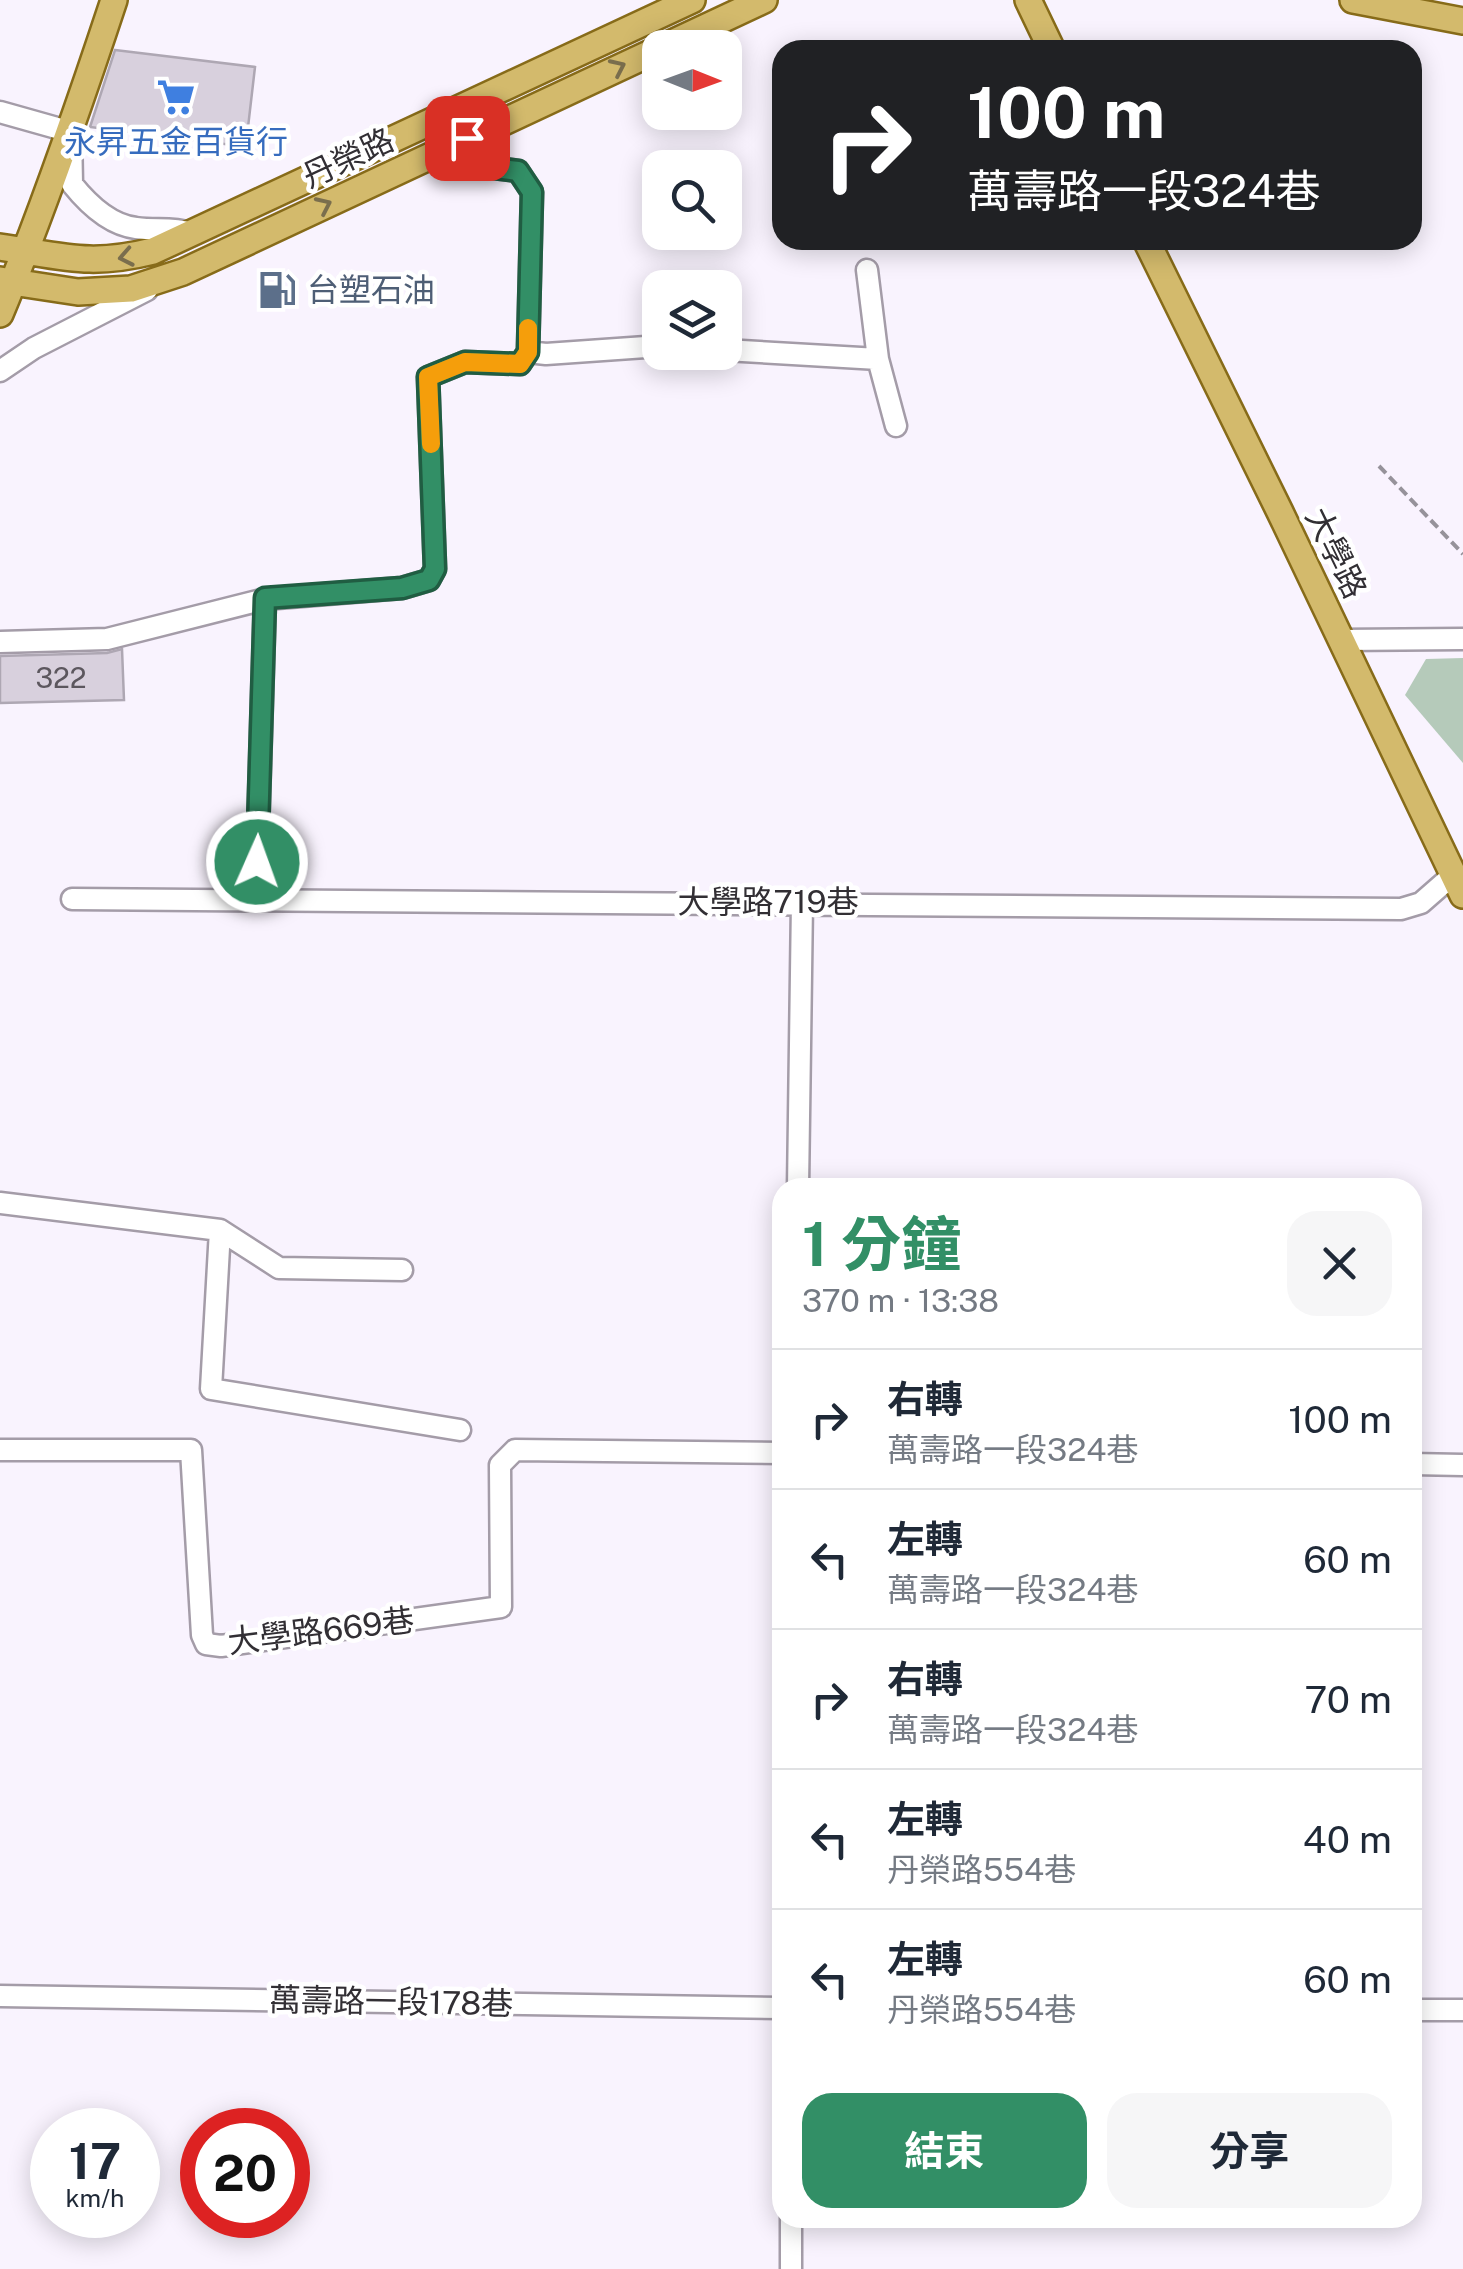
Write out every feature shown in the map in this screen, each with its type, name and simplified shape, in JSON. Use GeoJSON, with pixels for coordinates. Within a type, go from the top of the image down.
{"type":"FeatureCollection","features":[{"type":"Feature","properties":{"kind":"main road"},"geometry":{"type":"LineString","coordinates":[[0,314],[6,282],[27,251],[114,0]]}},
{"type":"Feature","properties":{"kind":"main road","name":"丹榮路"},"geometry":{"type":"LineString","coordinates":[[0,247],[78,261],[116,260],[153,251],[692,0]]}},
{"type":"Feature","properties":{"kind":"main road","name":"丹榮路"},"geometry":{"type":"LineString","coordinates":[[6,282],[78,292],[131,290],[183,272],[764,0]]}},
{"type":"Feature","properties":{"kind":"main road"},"geometry":{"type":"LineString","coordinates":[[1028,0],[1047,40]]}},
{"type":"Feature","properties":{"kind":"main road"},"geometry":{"type":"LineString","coordinates":[[1354,0],[1463,21]]}},
{"type":"Feature","properties":{"kind":"main road"},"geometry":{"type":"LineString","coordinates":[[248,207],[260,236]]}},
{"type":"Feature","properties":{"kind":"main road","name":"大學路"},"geometry":{"type":"LineString","coordinates":[[1151,250],[1458,885]]}},
{"type":"Feature","properties":{"kind":"street"},"geometry":{"type":"LineString","coordinates":[[0,112],[71,132],[72,184],[93,207],[131,227],[170,227],[191,233]]}},
{"type":"Feature","properties":{"kind":"street"},"geometry":{"type":"LineString","coordinates":[[0,642],[106,640],[265,598],[402,588],[429,580],[435,569],[428,377],[465,362],[520,364],[528,352],[532,192],[518,171],[471,165],[467,138]]}},
{"type":"Feature","properties":{"kind":"street"},"geometry":{"type":"LineString","coordinates":[[867,270],[878,359],[896,426]]}},
{"type":"Feature","properties":{"kind":"street"},"geometry":{"type":"LineString","coordinates":[[0,371],[34,348],[183,272]]}},
{"type":"Feature","properties":{"kind":"street"},"geometry":{"type":"LineString","coordinates":[[528,352],[642,347]]}},
{"type":"Feature","properties":{"kind":"street"},"geometry":{"type":"LineString","coordinates":[[742,351],[878,359]]}},
{"type":"Feature","properties":{"kind":"street"},"geometry":{"type":"LineString","coordinates":[[256,899],[265,598]]}},
{"type":"Feature","properties":{"kind":"street"},"geometry":{"type":"LineString","coordinates":[[1342,640],[1463,639]]}},
{"type":"Feature","properties":{"kind":"street","name":"大學路719巷"},"geometry":{"type":"LineString","coordinates":[[72,899],[1401,908],[1458,885]]}},
{"type":"Feature","properties":{"kind":"street"},"geometry":{"type":"LineString","coordinates":[[798,1178],[802,902]]}},
{"type":"Feature","properties":{"kind":"street"},"geometry":{"type":"LineString","coordinates":[[0,1203],[220,1230],[279,1268],[402,1270]]}},
{"type":"Feature","properties":{"kind":"street"},"geometry":{"type":"LineString","coordinates":[[220,1230],[211,1389],[460,1430]]}},
{"type":"Feature","properties":{"kind":"street","name":"大學路669巷"},"geometry":{"type":"LineString","coordinates":[[0,1450],[191,1450],[202,1635],[206,1644],[222,1646],[501,1606],[500,1466],[515,1450],[772,1452]]}},
{"type":"Feature","properties":{"kind":"street"},"geometry":{"type":"LineString","coordinates":[[1422,1464],[1463,1465]]}},
{"type":"Feature","properties":{"kind":"street","name":"萬壽路一段178巷"},"geometry":{"type":"LineString","coordinates":[[0,1996],[772,2008]]}},
{"type":"Feature","properties":{"kind":"street"},"geometry":{"type":"LineString","coordinates":[[1422,2010],[1463,2010]]}},
{"type":"Feature","properties":{"kind":"street"},"geometry":{"type":"LineString","coordinates":[[790,2269],[791,2228]]}},
{"type":"Feature","properties":{"kind":"path"},"geometry":{"type":"LineString","coordinates":[[1379,466],[1463,554]]}},
{"type":"Feature","properties":{"kind":"green space"},"geometry":{"type":"Polygon","coordinates":[[[1463,658],[1463,763],[1405,695],[1426,659],[1463,658]]]}},
{"type":"Feature","properties":{"kind":"building","name":"永昇五金百貨行"},"geometry":{"type":"Polygon","coordinates":[[[115,50],[255,67],[247,136],[232,145],[90,127],[115,50]]]}},
{"type":"Feature","properties":{"kind":"building"},"geometry":{"type":"Polygon","coordinates":[[[122,649],[124,700],[0,703],[0,656],[107,653],[122,649]]]}},
{"type":"Feature","properties":{"kind":"slow traffic"},"geometry":{"type":"LineString","coordinates":[[431,444],[428,377],[465,362],[520,364],[528,352],[528,328]]}},
{"type":"Feature","properties":{"kind":"place","name":"永昇五金百貨行"},"geometry":{"type":"Point","coordinates":[176,97]}},
{"type":"Feature","properties":{"kind":"place","name":"台塑石油"},"geometry":{"type":"Point","coordinates":[277,290]}},
{"type":"Feature","properties":{"kind":"route"},"geometry":{"type":"LineString","coordinates":[[257,862],[265,598],[402,588],[429,580],[435,569],[428,377],[465,362],[520,364],[528,352],[532,192],[518,171],[471,165],[467,138]]}}]}
